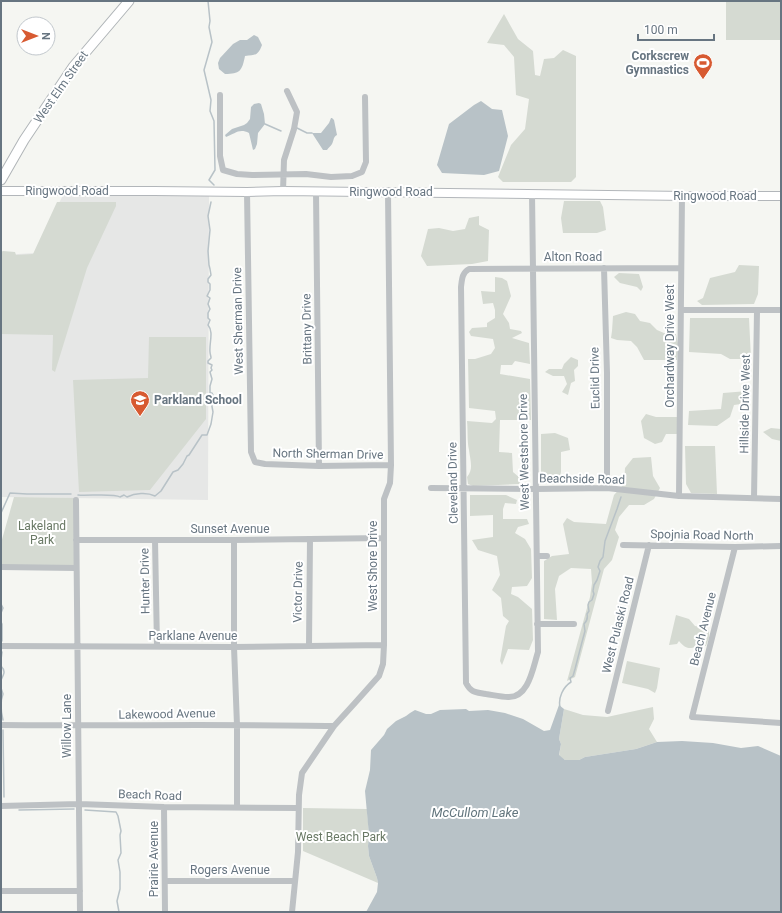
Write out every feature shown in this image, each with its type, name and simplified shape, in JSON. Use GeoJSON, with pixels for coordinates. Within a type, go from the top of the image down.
{"type":"FeatureCollection","features":[{"type":"Feature","properties":{"kind":"main road","name":"West Elm Street"},"geometry":{"type":"LineString","coordinates":[[1,180],[24,140],[73,67],[129,1]]}},
{"type":"Feature","properties":{"kind":"street"},"geometry":{"type":"LineString","coordinates":[[283,191],[284,160],[294,129],[296,112],[287,91]]}},
{"type":"Feature","properties":{"kind":"street"},"geometry":{"type":"LineString","coordinates":[[220,95],[220,156],[223,170],[237,174],[252,175],[306,174],[331,177],[352,176],[362,172],[366,162],[365,97]]}},
{"type":"Feature","properties":{"kind":"street","name":"Ringwood Road"},"geometry":{"type":"LineString","coordinates":[[1,191],[283,191],[781,196]]}},
{"type":"Feature","properties":{"kind":"street","name":"West Sherman Drive"},"geometry":{"type":"LineString","coordinates":[[247,192],[251,452],[256,462],[264,464]]}},
{"type":"Feature","properties":{"kind":"street","name":"Brittany Drive"},"geometry":{"type":"LineString","coordinates":[[316,192],[319,466]]}},
{"type":"Feature","properties":{"kind":"street","name":"West Shore Drive"},"geometry":{"type":"LineString","coordinates":[[292,912],[298,852],[298,808],[302,773],[334,726],[379,676],[383,664],[384,499],[390,483],[391,465],[388,193]]}},
{"type":"Feature","properties":{"kind":"street","name":"West Westshore Drive"},"geometry":{"type":"LineString","coordinates":[[508,698],[518,695],[525,687],[530,678],[538,652],[532,194]]}},
{"type":"Feature","properties":{"kind":"street","name":"Orchardway Drive West"},"geometry":{"type":"LineString","coordinates":[[679,496],[682,196]]}},
{"type":"Feature","properties":{"kind":"street","name":"Euclid Drive"},"geometry":{"type":"LineString","coordinates":[[604,268],[607,488]]}},
{"type":"Feature","properties":{"kind":"street","name":"Alton Road"},"geometry":{"type":"LineString","coordinates":[[465,272],[469,269],[681,268]]}},
{"type":"Feature","properties":{"kind":"street","name":"Cleveland Drive"},"geometry":{"type":"LineString","coordinates":[[465,272],[462,276],[461,287],[466,683],[468,688],[474,692],[508,698]]}},
{"type":"Feature","properties":{"kind":"street"},"geometry":{"type":"LineString","coordinates":[[681,310],[781,310]]}},
{"type":"Feature","properties":{"kind":"street","name":"Hillside Drive West"},"geometry":{"type":"LineString","coordinates":[[754,498],[757,311]]}},
{"type":"Feature","properties":{"kind":"street","name":"North Sherman Drive"},"geometry":{"type":"LineString","coordinates":[[264,464],[319,466],[391,465]]}},
{"type":"Feature","properties":{"kind":"street","name":"Beachside Road"},"geometry":{"type":"LineString","coordinates":[[431,488],[607,488],[679,496],[781,499]]}},
{"type":"Feature","properties":{"kind":"street","name":"Willow Lane"},"geometry":{"type":"LineString","coordinates":[[76,500],[80,912]]}},
{"type":"Feature","properties":{"kind":"street","name":"Sunset Avenue"},"geometry":{"type":"LineString","coordinates":[[76,540],[384,538]]}},
{"type":"Feature","properties":{"kind":"street","name":"Victor Drive"},"geometry":{"type":"LineString","coordinates":[[309,645],[310,539]]}},
{"type":"Feature","properties":{"kind":"street","name":"Hunter Drive"},"geometry":{"type":"LineString","coordinates":[[155,540],[156,646]]}},
{"type":"Feature","properties":{"kind":"street"},"geometry":{"type":"LineString","coordinates":[[234,540],[234,647],[237,724],[237,807]]}},
{"type":"Feature","properties":{"kind":"street","name":"Spojnia Road North"},"geometry":{"type":"LineString","coordinates":[[623,545],[735,547],[781,546]]}},
{"type":"Feature","properties":{"kind":"street","name":"West Pulaski Road"},"geometry":{"type":"LineString","coordinates":[[608,711],[649,545]]}},
{"type":"Feature","properties":{"kind":"street","name":"Beach Avenue"},"geometry":{"type":"LineString","coordinates":[[735,547],[692,717],[781,723]]}},
{"type":"Feature","properties":{"kind":"street"},"geometry":{"type":"LineString","coordinates":[[537,556],[547,556]]}},
{"type":"Feature","properties":{"kind":"street"},"geometry":{"type":"LineString","coordinates":[[1,567],[76,568]]}},
{"type":"Feature","properties":{"kind":"street"},"geometry":{"type":"LineString","coordinates":[[537,624],[574,624]]}},
{"type":"Feature","properties":{"kind":"street","name":"Parklane Avenue"},"geometry":{"type":"LineString","coordinates":[[1,646],[234,647],[384,645]]}},
{"type":"Feature","properties":{"kind":"street","name":"Lakewood Avenue"},"geometry":{"type":"LineString","coordinates":[[1,725],[78,726],[237,724],[334,726]]}},
{"type":"Feature","properties":{"kind":"street","name":"Beach Road"},"geometry":{"type":"LineString","coordinates":[[1,806],[79,804],[164,807],[298,808]]}},
{"type":"Feature","properties":{"kind":"street","name":"Prairie Avenue"},"geometry":{"type":"LineString","coordinates":[[164,807],[165,912]]}},
{"type":"Feature","properties":{"kind":"street","name":"Rogers Avenue"},"geometry":{"type":"LineString","coordinates":[[165,881],[295,881]]}},
{"type":"Feature","properties":{"kind":"street"},"geometry":{"type":"LineString","coordinates":[[1,891],[80,892]]}},
{"type":"Feature","properties":{"kind":"shaded area","name":"Parkland School"},"geometry":{"type":"Polygon","coordinates":[[[63,195],[209,195],[208,500],[1,497],[1,255],[35,253],[63,195]]]}},
{"type":"Feature","properties":{"kind":"green space"},"geometry":{"type":"Polygon","coordinates":[[[726,1],[781,1],[781,40],[726,40],[726,1]]]}},
{"type":"Feature","properties":{"kind":"green space"},"geometry":{"type":"Polygon","coordinates":[[[504,14],[518,39],[533,51],[535,75],[540,76],[544,59],[554,58],[563,50],[576,56],[576,177],[571,182],[503,182],[498,177],[511,145],[525,129],[529,99],[516,95],[514,57],[504,45],[487,43],[504,14]]]}},
{"type":"Feature","properties":{"kind":"green space"},"geometry":{"type":"Polygon","coordinates":[[[564,201],[600,201],[603,207],[606,230],[597,233],[563,233],[561,218],[564,201]]]}},
{"type":"Feature","properties":{"kind":"green space"},"geometry":{"type":"Polygon","coordinates":[[[57,202],[116,202],[116,206],[87,268],[55,372],[52,370],[53,335],[1,334],[1,252],[15,252],[16,255],[33,254],[57,202]]]}},
{"type":"Feature","properties":{"kind":"green space"},"geometry":{"type":"Polygon","coordinates":[[[479,216],[479,225],[489,230],[488,261],[472,264],[427,266],[421,256],[428,229],[439,228],[453,231],[465,229],[469,218],[479,216]]]}},
{"type":"Feature","properties":{"kind":"green space"},"geometry":{"type":"Polygon","coordinates":[[[739,265],[759,266],[758,294],[754,304],[702,305],[697,301],[703,298],[710,278],[735,272],[739,265]]]}},
{"type":"Feature","properties":{"kind":"green space"},"geometry":{"type":"Polygon","coordinates":[[[619,273],[639,274],[643,287],[641,291],[637,287],[620,283],[614,277],[619,273]]]}},
{"type":"Feature","properties":{"kind":"green space"},"geometry":{"type":"Polygon","coordinates":[[[495,277],[502,278],[507,281],[511,296],[503,314],[509,323],[510,329],[521,331],[522,333],[512,338],[529,343],[530,364],[515,361],[512,365],[501,365],[500,374],[530,379],[531,420],[500,420],[499,452],[512,453],[513,472],[520,478],[520,484],[473,486],[468,484],[467,477],[471,464],[467,421],[492,423],[496,419],[495,411],[469,408],[468,359],[475,359],[491,354],[495,348],[493,339],[471,336],[469,332],[472,328],[487,327],[487,323],[495,318],[493,303],[483,304],[481,291],[495,292],[495,277]]]}},
{"type":"Feature","properties":{"kind":"green space"},"geometry":{"type":"Polygon","coordinates":[[[626,312],[635,314],[640,321],[650,323],[657,330],[664,333],[676,334],[678,344],[677,360],[644,360],[637,347],[631,341],[611,338],[613,316],[626,312]]]}},
{"type":"Feature","properties":{"kind":"green space"},"geometry":{"type":"Polygon","coordinates":[[[690,318],[749,318],[751,359],[730,359],[721,354],[689,352],[690,318]]]}},
{"type":"Feature","properties":{"kind":"green space"},"geometry":{"type":"Polygon","coordinates":[[[149,337],[206,337],[206,419],[150,490],[79,492],[73,380],[148,378],[149,337]]]}},
{"type":"Feature","properties":{"kind":"green space"},"geometry":{"type":"Polygon","coordinates":[[[571,357],[578,360],[578,366],[574,370],[575,381],[571,383],[568,395],[562,392],[567,384],[564,376],[553,376],[545,372],[549,369],[562,369],[564,364],[571,357]]]}},
{"type":"Feature","properties":{"kind":"green space"},"geometry":{"type":"Polygon","coordinates":[[[748,391],[751,398],[748,403],[734,405],[730,417],[717,426],[688,425],[689,411],[721,409],[723,393],[748,391]]]}},
{"type":"Feature","properties":{"kind":"green space"},"geometry":{"type":"Polygon","coordinates":[[[646,414],[656,417],[677,417],[677,434],[666,434],[662,442],[655,444],[644,438],[641,421],[646,414]]]}},
{"type":"Feature","properties":{"kind":"green space"},"geometry":{"type":"Polygon","coordinates":[[[771,428],[781,429],[781,441],[772,439],[763,432],[771,428]]]}},
{"type":"Feature","properties":{"kind":"green space"},"geometry":{"type":"Polygon","coordinates":[[[555,433],[568,438],[570,450],[561,452],[561,472],[558,484],[541,483],[541,434],[555,433]]]}},
{"type":"Feature","properties":{"kind":"green space"},"geometry":{"type":"Polygon","coordinates":[[[685,446],[715,446],[717,494],[691,493],[686,484],[685,446]]]}},
{"type":"Feature","properties":{"kind":"green space"},"geometry":{"type":"Polygon","coordinates":[[[651,457],[653,476],[660,488],[654,499],[644,505],[629,505],[619,517],[615,530],[619,537],[612,560],[604,569],[575,677],[567,681],[590,597],[592,583],[591,569],[571,568],[559,576],[555,589],[557,620],[544,619],[544,561],[552,556],[569,554],[563,524],[567,518],[574,522],[606,524],[614,495],[624,484],[625,468],[633,458],[651,457]]]}},
{"type":"Feature","properties":{"kind":"green space"},"geometry":{"type":"Polygon","coordinates":[[[470,495],[506,495],[517,500],[516,504],[505,503],[503,509],[503,519],[527,519],[529,524],[518,527],[515,533],[525,539],[531,549],[532,578],[527,586],[512,587],[511,594],[518,597],[532,609],[533,640],[529,650],[508,649],[502,665],[500,661],[506,626],[509,621],[503,616],[501,598],[492,590],[500,575],[497,556],[478,550],[472,540],[493,537],[493,515],[470,516],[470,495]]]}},
{"type":"Feature","properties":{"kind":"green space","name":"Lakeland Park"},"geometry":{"type":"Polygon","coordinates":[[[14,497],[76,498],[76,568],[1,567],[1,543],[14,497]]]}},
{"type":"Feature","properties":{"kind":"green space"},"geometry":{"type":"Polygon","coordinates":[[[676,615],[689,619],[695,626],[709,629],[709,638],[706,646],[689,648],[679,641],[677,644],[669,645],[676,615]]]}},
{"type":"Feature","properties":{"kind":"green space"},"geometry":{"type":"Polygon","coordinates":[[[627,661],[660,668],[655,693],[648,689],[622,683],[627,661]]]}},
{"type":"Feature","properties":{"kind":"green space"},"geometry":{"type":"Polygon","coordinates":[[[653,707],[654,719],[649,729],[657,742],[636,749],[585,757],[579,760],[565,760],[559,756],[561,744],[559,739],[564,709],[583,715],[607,717],[653,707]]]}},
{"type":"Feature","properties":{"kind":"green space","name":"West Beach Park"},"geometry":{"type":"Polygon","coordinates":[[[303,808],[367,809],[369,856],[378,883],[303,851],[303,808]]]}},
{"type":"Feature","properties":{"kind":"water"},"geometry":{"type":"Polygon","coordinates":[[[254,35],[258,37],[262,45],[256,54],[245,56],[240,71],[225,74],[219,69],[218,63],[220,58],[233,44],[240,40],[247,40],[254,35]]]}},
{"type":"Feature","properties":{"kind":"water"},"geometry":{"type":"Polygon","coordinates":[[[481,101],[492,109],[502,110],[508,136],[499,171],[484,175],[442,173],[437,165],[449,124],[481,101]]]}},
{"type":"Feature","properties":{"kind":"water"},"geometry":{"type":"Polygon","coordinates":[[[254,104],[261,104],[264,114],[265,124],[258,133],[255,149],[253,150],[249,133],[240,131],[226,137],[225,135],[232,129],[247,123],[250,119],[251,107],[254,104]]]}},
{"type":"Feature","properties":{"kind":"water"},"geometry":{"type":"Polygon","coordinates":[[[331,118],[334,120],[337,135],[327,150],[323,150],[312,133],[321,133],[331,118]]]}},
{"type":"Feature","properties":{"kind":"water","name":"McCullom Lake"},"geometry":{"type":"Polygon","coordinates":[[[559,705],[564,709],[559,739],[561,744],[559,755],[565,760],[579,760],[585,757],[636,749],[657,742],[682,741],[713,743],[741,748],[758,746],[781,756],[781,912],[366,912],[377,892],[378,883],[369,856],[369,835],[365,791],[370,770],[371,750],[384,735],[387,729],[396,721],[415,710],[426,714],[431,714],[440,710],[466,709],[469,711],[488,710],[505,713],[523,719],[544,731],[550,730],[559,705]]]}},
{"type":"Feature","properties":{"kind":"waterway"},"geometry":{"type":"LineString","coordinates":[[208,1],[210,21],[209,27],[212,42],[204,70],[211,100],[210,111],[214,121],[215,170],[209,180],[214,185]]}},
{"type":"Feature","properties":{"kind":"waterway"},"geometry":{"type":"LineString","coordinates":[[265,124],[281,131]]}},
{"type":"Feature","properties":{"kind":"waterway"},"geometry":{"type":"LineString","coordinates":[[297,128],[307,133],[312,133]]}},
{"type":"Feature","properties":{"kind":"waterway"},"geometry":{"type":"LineString","coordinates":[[78,495],[107,495],[120,497],[124,495],[127,497],[137,494],[145,494],[155,496],[161,491],[173,472],[178,470],[183,464],[202,435],[207,435],[213,412],[211,401],[213,395],[210,393],[212,379],[210,372],[212,370],[212,365],[208,363],[211,358],[211,331],[208,325],[210,320],[208,318],[210,309],[208,304],[210,298],[207,296],[210,290],[208,279],[211,275],[208,251],[210,230],[208,216],[211,202]]}},
{"type":"Feature","properties":{"kind":"waterway"},"geometry":{"type":"LineString","coordinates":[[1,513],[10,493],[71,494]]}},
{"type":"Feature","properties":{"kind":"waterway"},"geometry":{"type":"LineString","coordinates":[[560,707],[562,693],[571,682],[570,678],[573,676],[585,631],[584,624],[589,611],[588,605],[592,600],[594,585],[600,571],[598,567],[603,557],[605,541],[621,497]]}},
{"type":"Feature","properties":{"kind":"waterway"},"geometry":{"type":"LineString","coordinates":[[1,598],[3,608],[1,613]]}},
{"type":"Feature","properties":{"kind":"waterway"},"geometry":{"type":"LineString","coordinates":[[1,622],[2,641]]}},
{"type":"Feature","properties":{"kind":"waterway"},"geometry":{"type":"LineString","coordinates":[[1,660],[2,652]]}},
{"type":"Feature","properties":{"kind":"waterway"},"geometry":{"type":"LineString","coordinates":[[1,666],[4,669],[1,680]]}},
{"type":"Feature","properties":{"kind":"waterway"},"geometry":{"type":"LineString","coordinates":[[1,688],[3,694],[1,700],[3,720]]}},
{"type":"Feature","properties":{"kind":"waterway"},"geometry":{"type":"LineString","coordinates":[[3,730],[4,797]]}},
{"type":"Feature","properties":{"kind":"waterway"},"geometry":{"type":"LineString","coordinates":[[19,810],[74,809]]}},
{"type":"Feature","properties":{"kind":"waterway"},"geometry":{"type":"LineString","coordinates":[[85,810],[116,812],[118,816],[121,831],[121,853],[118,860],[120,889],[117,901],[119,912]]}},
{"type":"Feature","properties":{"kind":"place","name":"Corkscrew Gymnastics"},"geometry":{"type":"Point","coordinates":[703,80]}},
{"type":"Feature","properties":{"kind":"place","name":"Parkland School"},"geometry":{"type":"Point","coordinates":[140,417]}}]}
